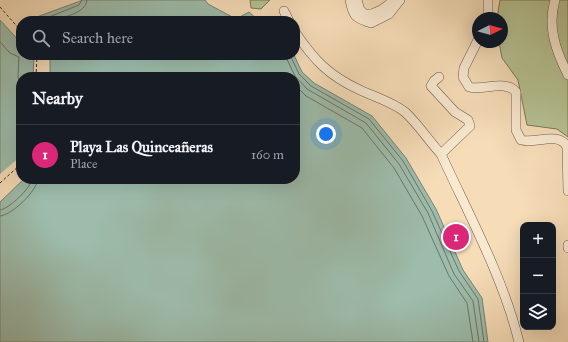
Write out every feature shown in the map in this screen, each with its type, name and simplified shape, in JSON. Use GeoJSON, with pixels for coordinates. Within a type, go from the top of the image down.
{"type":"FeatureCollection","features":[{"type":"Feature","properties":{"kind":"street"},"geometry":{"type":"LineString","coordinates":[[350,0],[352,12],[358,19],[371,23],[389,14],[400,0]]}},
{"type":"Feature","properties":{"kind":"street"},"geometry":{"type":"LineString","coordinates":[[357,0],[360,10],[366,15],[372,14],[393,0]]}},
{"type":"Feature","properties":{"kind":"street"},"geometry":{"type":"LineString","coordinates":[[488,0],[488,12]]}},
{"type":"Feature","properties":{"kind":"street"},"geometry":{"type":"LineString","coordinates":[[555,0],[551,13],[553,38],[568,75]]}},
{"type":"Feature","properties":{"kind":"street"},"geometry":{"type":"LineString","coordinates":[[284,11],[286,16]]}},
{"type":"Feature","properties":{"kind":"street"},"geometry":{"type":"LineString","coordinates":[[300,39],[308,51],[324,68],[340,80],[390,103],[405,112],[441,154],[467,208],[498,281],[519,342]]}},
{"type":"Feature","properties":{"kind":"street"},"geometry":{"type":"LineString","coordinates":[[474,48],[464,68],[463,77],[469,87],[478,89],[505,85],[512,88],[516,92],[516,130],[521,140],[532,142],[545,139],[560,139],[565,142],[567,147],[568,191]]}},
{"type":"Feature","properties":{"kind":"street"},"geometry":{"type":"LineString","coordinates":[[439,77],[431,86],[455,112],[468,120],[470,126],[441,154]]}},
{"type":"Feature","properties":{"kind":"path"},"geometry":{"type":"LineString","coordinates":[[0,6],[16,25]]}},
{"type":"Feature","properties":{"kind":"path"},"geometry":{"type":"LineString","coordinates":[[36,72],[37,60]]}},
{"type":"Feature","properties":{"kind":"path"},"geometry":{"type":"LineString","coordinates":[[0,182],[16,168]]}},
{"type":"Feature","properties":{"kind":"green space"},"geometry":{"type":"Polygon","coordinates":[[[250,0],[270,0],[261,9],[251,8],[250,0]]]}},
{"type":"Feature","properties":{"kind":"green space"},"geometry":{"type":"Polygon","coordinates":[[[500,0],[568,0],[568,137],[557,129],[527,125],[518,80],[502,58],[500,48],[508,48],[508,12],[498,12],[500,0]]]}},
{"type":"Feature","properties":{"kind":"water"},"geometry":{"type":"Polygon","coordinates":[[[83,0],[205,0],[208,4],[230,16],[39,16],[83,0]]]}},
{"type":"Feature","properties":{"kind":"water"},"geometry":{"type":"Polygon","coordinates":[[[249,12],[253,16],[242,16],[249,12]]]}},
{"type":"Feature","properties":{"kind":"water"},"geometry":{"type":"Polygon","coordinates":[[[0,20],[16,38],[16,60],[34,60],[33,72],[16,72],[16,162],[0,176],[0,20]]]}},
{"type":"Feature","properties":{"kind":"water"},"geometry":{"type":"Polygon","coordinates":[[[50,60],[296,60],[302,72],[314,83],[372,116],[406,158],[436,209],[463,270],[482,298],[488,342],[0,342],[0,202],[19,184],[300,184],[300,72],[50,72],[50,60]]]}},
{"type":"Feature","properties":{"kind":"pier"},"geometry":{"type":"Polygon","coordinates":[[[16,160],[16,165],[0,178],[0,174],[16,160]]]}},
{"type":"Feature","properties":{"kind":"place","name":"Playa Las Quinceañeras"},"geometry":{"type":"Point","coordinates":[456,237]}}]}
